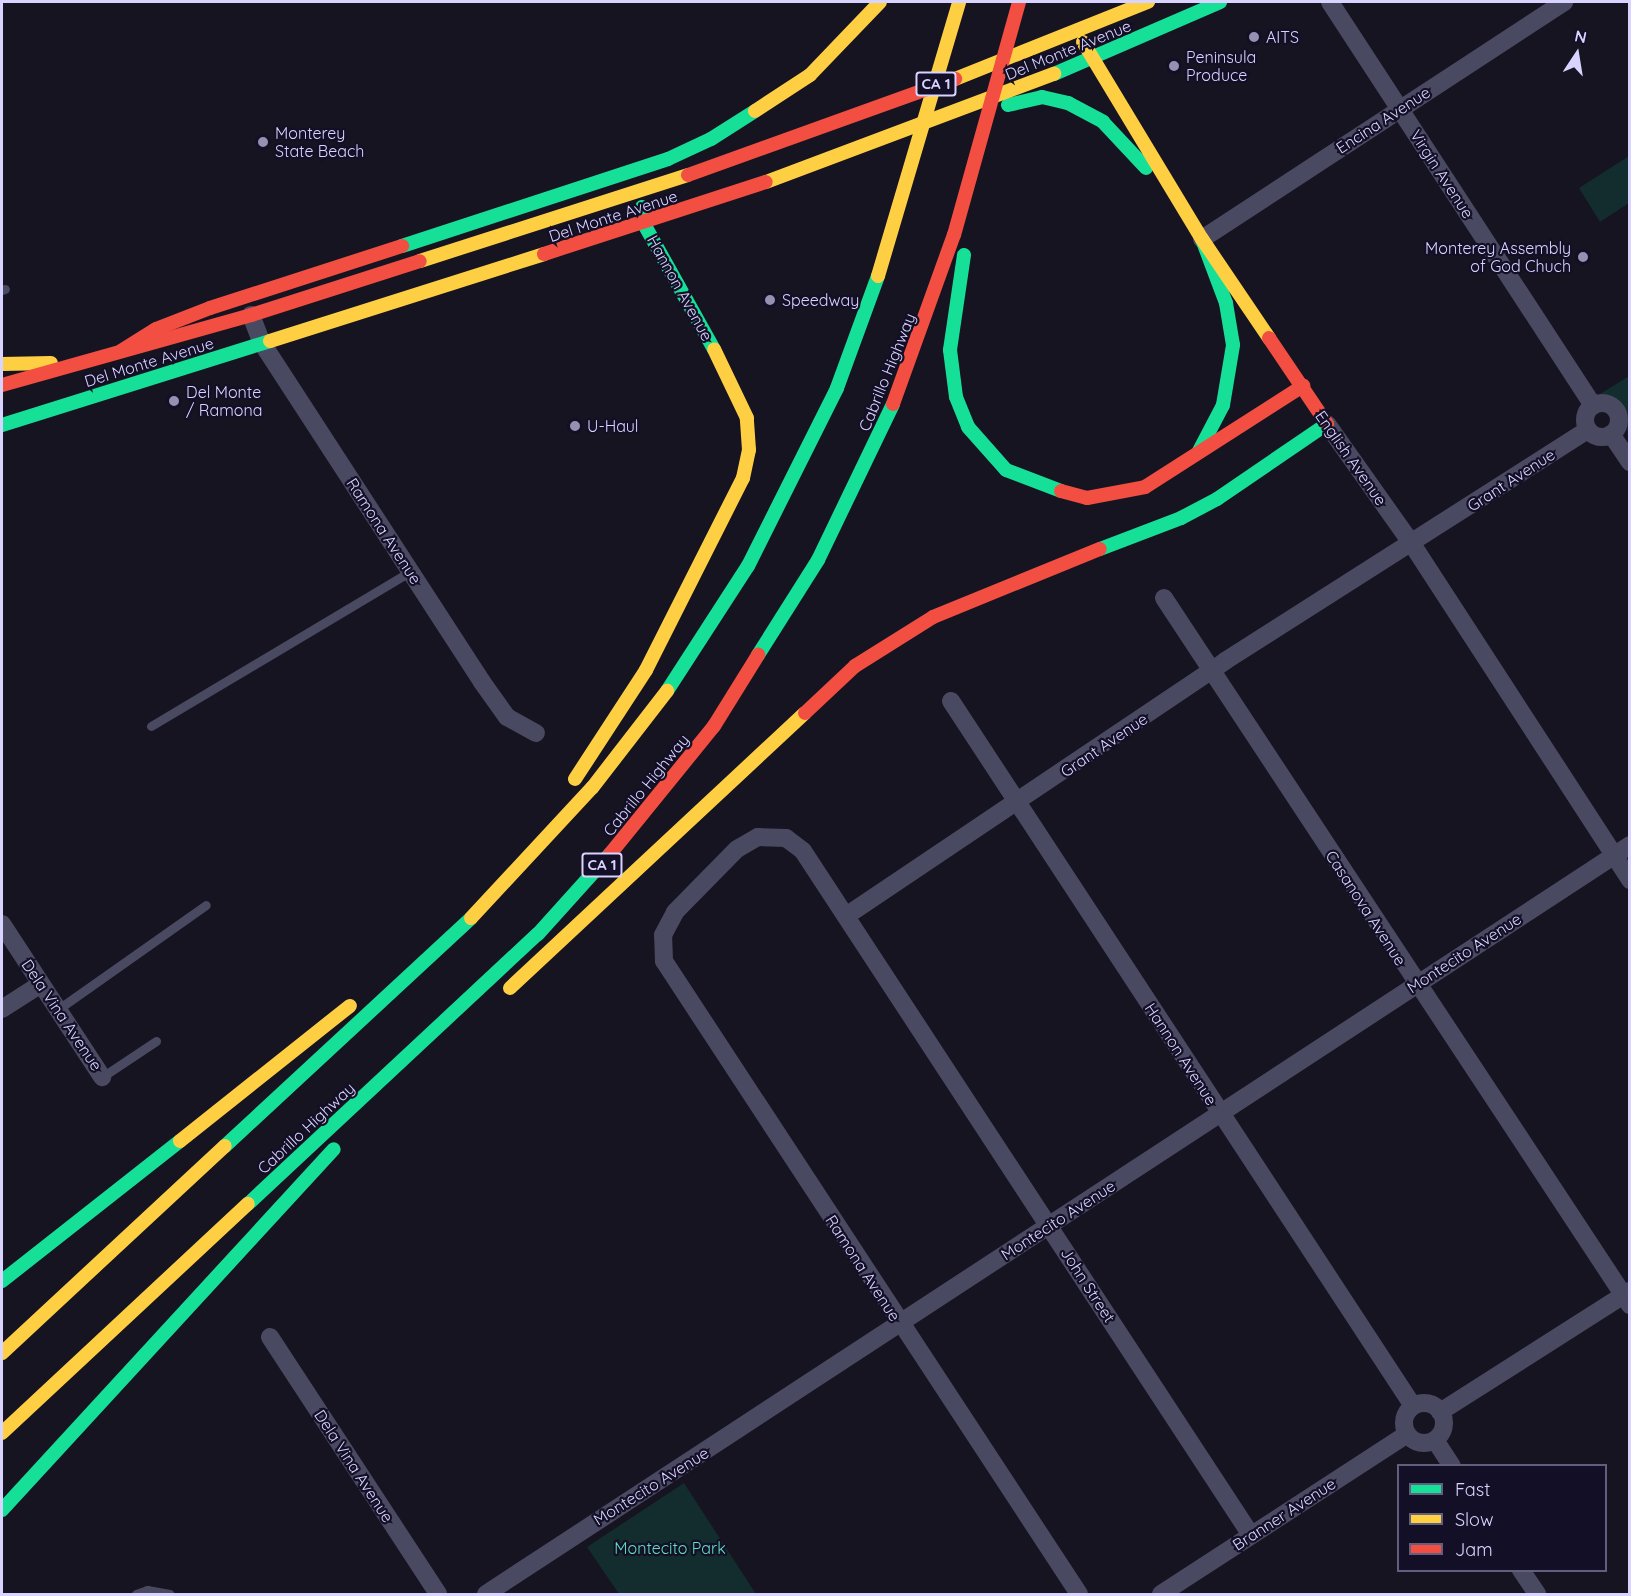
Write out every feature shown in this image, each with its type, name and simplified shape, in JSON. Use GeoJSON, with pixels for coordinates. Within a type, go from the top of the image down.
{"type":"FeatureCollection","features":[{"type":"Feature","properties":{"kind":"main road"},"geometry":{"type":"LineString","coordinates":[[121,351],[156,329],[352,260],[657,162],[711,139],[810,75],[880,2]]}},
{"type":"Feature","properties":{"kind":"main road","name":"CA 1"},"geometry":{"type":"LineString","coordinates":[[2,1353],[513,876],[634,735],[701,641],[748,566],[837,388],[880,277],[959,2]]}},
{"type":"Feature","properties":{"kind":"main road","name":"Cabrillo Highway"},"geometry":{"type":"LineString","coordinates":[[2,1432],[538,934],[616,849],[714,726],[779,627],[854,491],[903,383],[943,272],[1019,2]]}},
{"type":"Feature","properties":{"kind":"main road","name":"Del Monte Avenue"},"geometry":{"type":"LineString","coordinates":[[2,386],[76,363],[251,315],[640,191],[819,130],[1078,33],[1148,2]]}},
{"type":"Feature","properties":{"kind":"main road","name":"Del Monte Avenue"},"geometry":{"type":"LineString","coordinates":[[2,425],[644,224],[903,133],[1090,57],[1120,48],[1220,2]]}},
{"type":"Feature","properties":{"kind":"main road","name":"English Avenue"},"geometry":{"type":"LineString","coordinates":[[1078,33],[1090,57],[1202,239],[1327,424]]}},
{"type":"Feature","properties":{"kind":"main road"},"geometry":{"type":"LineString","coordinates":[[903,133],[955,124],[1029,99],[1055,99],[1102,122],[1133,158],[1166,180]]}},
{"type":"Feature","properties":{"kind":"main road"},"geometry":{"type":"LineString","coordinates":[[981,140],[950,350],[956,397],[974,437],[1006,470],[1037,485],[1087,498],[1145,487],[1303,386]]}},
{"type":"Feature","properties":{"kind":"main road","name":"Hannon Avenue"},"geometry":{"type":"LineString","coordinates":[[513,876],[646,670],[743,477],[749,450],[747,418],[714,349],[644,224],[640,191]]}},
{"type":"Feature","properties":{"kind":"main road"},"geometry":{"type":"LineString","coordinates":[[1198,454],[1223,405],[1233,345],[1226,303],[1202,239]]}},
{"type":"Feature","properties":{"kind":"main road"},"geometry":{"type":"LineString","coordinates":[[2,364],[76,363]]}},
{"type":"Feature","properties":{"kind":"main road"},"geometry":{"type":"LineString","coordinates":[[502,994],[580,926],[788,724],[855,666],[933,617],[973,598],[1181,518],[1217,499],[1327,424]]}},
{"type":"Feature","properties":{"kind":"main road"},"geometry":{"type":"LineString","coordinates":[[2,1281],[369,991],[485,904]]}},
{"type":"Feature","properties":{"kind":"main road"},"geometry":{"type":"LineString","coordinates":[[423,1042],[477,1013]]}},
{"type":"Feature","properties":{"kind":"main road"},"geometry":{"type":"LineString","coordinates":[[2,1510],[322,1163],[394,1069]]}},
{"type":"Feature","properties":{"kind":"street","name":"Virgin Avenue"},"geometry":{"type":"LineString","coordinates":[[1330,2],[1593,406]]}},
{"type":"Feature","properties":{"kind":"street","name":"Encina Avenue"},"geometry":{"type":"LineString","coordinates":[[1202,239],[1563,2]]}},
{"type":"Feature","properties":{"kind":"street","name":"Ramona Avenue"},"geometry":{"type":"LineString","coordinates":[[251,315],[262,343],[507,717],[536,733]]}},
{"type":"Feature","properties":{"kind":"street"},"geometry":{"type":"LineString","coordinates":[[1610,405],[1617,414],[1618,425],[1611,434],[1601,437],[1588,430],[1586,414],[1593,406],[1610,405]]}},
{"type":"Feature","properties":{"kind":"street","name":"English Avenue"},"geometry":{"type":"LineString","coordinates":[[1327,424],[1412,544],[1629,880]]}},
{"type":"Feature","properties":{"kind":"street","name":"Grant Avenue"},"geometry":{"type":"LineString","coordinates":[[846,916],[1252,644],[1588,430]]}},
{"type":"Feature","properties":{"kind":"street"},"geometry":{"type":"LineString","coordinates":[[1611,434],[1629,462]]}},
{"type":"Feature","properties":{"kind":"street","name":"Casanova Avenue"},"geometry":{"type":"LineString","coordinates":[[1164,598],[1416,984],[1627,1297]]}},
{"type":"Feature","properties":{"kind":"street","name":"Hannon Avenue"},"geometry":{"type":"LineString","coordinates":[[951,700],[1016,804],[1413,1406]]}},
{"type":"Feature","properties":{"kind":"street","name":"Ramona Avenue"},"geometry":{"type":"LineString","coordinates":[[846,916],[803,851],[786,838],[768,835],[737,849],[675,912],[663,935],[664,962],[1079,1594]]}},
{"type":"Feature","properties":{"kind":"street","name":"Montecito Avenue"},"geometry":{"type":"LineString","coordinates":[[486,1594],[1629,845]]}},
{"type":"Feature","properties":{"kind":"street","name":"John Street"},"geometry":{"type":"LineString","coordinates":[[846,916],[1251,1535]]}},
{"type":"Feature","properties":{"kind":"street","name":"Dela Vina Avenue"},"geometry":{"type":"LineString","coordinates":[[2,924],[102,1077]]}},
{"type":"Feature","properties":{"kind":"street"},"geometry":{"type":"LineString","coordinates":[[2,1009],[40,984]]}},
{"type":"Feature","properties":{"kind":"street"},"geometry":{"type":"LineString","coordinates":[[1440,1412],[1627,1297]]}},
{"type":"Feature","properties":{"kind":"street","name":"Dela Vina Avenue"},"geometry":{"type":"LineString","coordinates":[[270,1337],[438,1594]]}},
{"type":"Feature","properties":{"kind":"street"},"geometry":{"type":"LineString","coordinates":[[1431,1404],[1440,1412],[1443,1430],[1435,1440],[1423,1443],[1407,1434],[1405,1415],[1413,1406],[1431,1404]]}},
{"type":"Feature","properties":{"kind":"street","name":"Branner Avenue"},"geometry":{"type":"LineString","coordinates":[[1161,1594],[1407,1434]]}},
{"type":"Feature","properties":{"kind":"street"},"geometry":{"type":"LineString","coordinates":[[1435,1440],[1451,1464]]}},
{"type":"Feature","properties":{"kind":"street"},"geometry":{"type":"LineString","coordinates":[[1522,1572],[1537,1594]]}},
{"type":"Feature","properties":{"kind":"lane"},"geometry":{"type":"LineString","coordinates":[[151,726],[411,571]]}},
{"type":"Feature","properties":{"kind":"lane"},"geometry":{"type":"LineString","coordinates":[[57,1010],[206,905]]}},
{"type":"Feature","properties":{"kind":"lane"},"geometry":{"type":"LineString","coordinates":[[102,1077],[156,1041]]}},
{"type":"Feature","properties":{"kind":"lane"},"geometry":{"type":"LineString","coordinates":[[136,1594],[147,1590],[170,1594]]}},
{"type":"Feature","properties":{"kind":"green space"},"geometry":{"type":"Polygon","coordinates":[[[1629,156],[1629,203],[1600,222],[1579,188],[1629,156]]]}},
{"type":"Feature","properties":{"kind":"green space"},"geometry":{"type":"Polygon","coordinates":[[[1629,376],[1629,440],[1624,412],[1600,394],[1629,376]]]}},
{"type":"Feature","properties":{"kind":"green space","name":"Montecito Park"},"geometry":{"type":"Polygon","coordinates":[[[684,1483],[756,1594],[619,1594],[587,1547],[684,1483]]]}},
{"type":"Feature","properties":{"kind":"traffic: fast"},"geometry":{"type":"LineString","coordinates":[[1054,74],[1220,2]]}},
{"type":"Feature","properties":{"kind":"traffic: fast"},"geometry":{"type":"LineString","coordinates":[[1008,105],[1042,97],[1068,103],[1103,122],[1146,168]]}},
{"type":"Feature","properties":{"kind":"traffic: fast"},"geometry":{"type":"LineString","coordinates":[[402,246],[668,159],[711,139],[755,111]]}},
{"type":"Feature","properties":{"kind":"traffic: fast"},"geometry":{"type":"LineString","coordinates":[[642,207],[644,224],[714,349]]}},
{"type":"Feature","properties":{"kind":"traffic: fast"},"geometry":{"type":"LineString","coordinates":[[1199,451],[1223,405],[1233,345],[1226,303],[1202,239]]}},
{"type":"Feature","properties":{"kind":"traffic: fast"},"geometry":{"type":"LineString","coordinates":[[964,255],[950,350],[956,397],[968,427],[1006,470],[1061,491]]}},
{"type":"Feature","properties":{"kind":"traffic: fast"},"geometry":{"type":"LineString","coordinates":[[667,691],[748,566],[837,388],[878,276]]}},
{"type":"Feature","properties":{"kind":"traffic: fast"},"geometry":{"type":"LineString","coordinates":[[2,425],[270,341]]}},
{"type":"Feature","properties":{"kind":"traffic: fast"},"geometry":{"type":"LineString","coordinates":[[758,655],[818,560],[893,404]]}},
{"type":"Feature","properties":{"kind":"traffic: fast"},"geometry":{"type":"LineString","coordinates":[[1100,549],[1181,518],[1217,499],[1327,424]]}},
{"type":"Feature","properties":{"kind":"traffic: fast"},"geometry":{"type":"LineString","coordinates":[[248,1204],[538,934],[610,854]]}},
{"type":"Feature","properties":{"kind":"traffic: fast"},"geometry":{"type":"LineString","coordinates":[[225,1146],[471,918]]}},
{"type":"Feature","properties":{"kind":"traffic: fast"},"geometry":{"type":"LineString","coordinates":[[2,1281],[180,1141]]}},
{"type":"Feature","properties":{"kind":"traffic: fast"},"geometry":{"type":"LineString","coordinates":[[2,1510],[334,1149]]}},
{"type":"Feature","properties":{"kind":"traffic: slow"},"geometry":{"type":"LineString","coordinates":[[755,111],[810,75],[880,2]]}},
{"type":"Feature","properties":{"kind":"traffic: slow"},"geometry":{"type":"LineString","coordinates":[[878,276],[959,2]]}},
{"type":"Feature","properties":{"kind":"traffic: slow"},"geometry":{"type":"LineString","coordinates":[[955,79],[1148,2]]}},
{"type":"Feature","properties":{"kind":"traffic: slow"},"geometry":{"type":"LineString","coordinates":[[1083,42],[1202,239],[1269,338]]}},
{"type":"Feature","properties":{"kind":"traffic: slow"},"geometry":{"type":"LineString","coordinates":[[766,182],[1054,74]]}},
{"type":"Feature","properties":{"kind":"traffic: slow"},"geometry":{"type":"LineString","coordinates":[[420,261],[688,175]]}},
{"type":"Feature","properties":{"kind":"traffic: slow"},"geometry":{"type":"LineString","coordinates":[[270,341],[544,254]]}},
{"type":"Feature","properties":{"kind":"traffic: slow"},"geometry":{"type":"LineString","coordinates":[[575,779],[646,670],[743,478],[749,450],[747,418],[714,349]]}},
{"type":"Feature","properties":{"kind":"traffic: slow"},"geometry":{"type":"LineString","coordinates":[[2,364],[51,363]]}},
{"type":"Feature","properties":{"kind":"traffic: slow"},"geometry":{"type":"LineString","coordinates":[[471,918],[592,788],[667,691]]}},
{"type":"Feature","properties":{"kind":"traffic: slow"},"geometry":{"type":"LineString","coordinates":[[510,988],[805,713]]}},
{"type":"Feature","properties":{"kind":"traffic: slow"},"geometry":{"type":"LineString","coordinates":[[180,1141],[350,1006]]}},
{"type":"Feature","properties":{"kind":"traffic: slow"},"geometry":{"type":"LineString","coordinates":[[2,1353],[225,1146]]}},
{"type":"Feature","properties":{"kind":"traffic: slow"},"geometry":{"type":"LineString","coordinates":[[2,1433],[248,1204]]}},
{"type":"Feature","properties":{"kind":"traffic: jam"},"geometry":{"type":"LineString","coordinates":[[893,404],[954,235],[1019,2]]}},
{"type":"Feature","properties":{"kind":"traffic: jam"},"geometry":{"type":"LineString","coordinates":[[688,175],[955,79]]}},
{"type":"Feature","properties":{"kind":"traffic: jam"},"geometry":{"type":"LineString","coordinates":[[544,254],[766,182]]}},
{"type":"Feature","properties":{"kind":"traffic: jam"},"geometry":{"type":"LineString","coordinates":[[121,351],[156,329],[210,308],[402,246]]}},
{"type":"Feature","properties":{"kind":"traffic: jam"},"geometry":{"type":"LineString","coordinates":[[2,385],[251,315],[420,261]]}},
{"type":"Feature","properties":{"kind":"traffic: jam"},"geometry":{"type":"LineString","coordinates":[[1269,338],[1327,424]]}},
{"type":"Feature","properties":{"kind":"traffic: jam"},"geometry":{"type":"LineString","coordinates":[[1061,491],[1087,498],[1145,487],[1303,386]]}},
{"type":"Feature","properties":{"kind":"traffic: jam"},"geometry":{"type":"LineString","coordinates":[[805,713],[855,666],[933,617],[1100,549]]}},
{"type":"Feature","properties":{"kind":"traffic: jam"},"geometry":{"type":"LineString","coordinates":[[610,854],[714,726],[758,655]]}},
{"type":"Feature","properties":{"kind":"place","name":"AITS"},"geometry":{"type":"Point","coordinates":[1254,37]}},
{"type":"Feature","properties":{"kind":"place","name":"Peninsula Produce"},"geometry":{"type":"Point","coordinates":[1174,66]}},
{"type":"Feature","properties":{"kind":"place","name":"Monterey State Beach"},"geometry":{"type":"Point","coordinates":[263,142]}},
{"type":"Feature","properties":{"kind":"place","name":"Monterey Assembly of God Chuch"},"geometry":{"type":"Point","coordinates":[1583,257]}},
{"type":"Feature","properties":{"kind":"place","name":"Speedway"},"geometry":{"type":"Point","coordinates":[770,300]}},
{"type":"Feature","properties":{"kind":"place","name":"Del Monte / Ramona"},"geometry":{"type":"Point","coordinates":[174,401]}},
{"type":"Feature","properties":{"kind":"place","name":"U-Haul"},"geometry":{"type":"Point","coordinates":[575,426]}}]}
